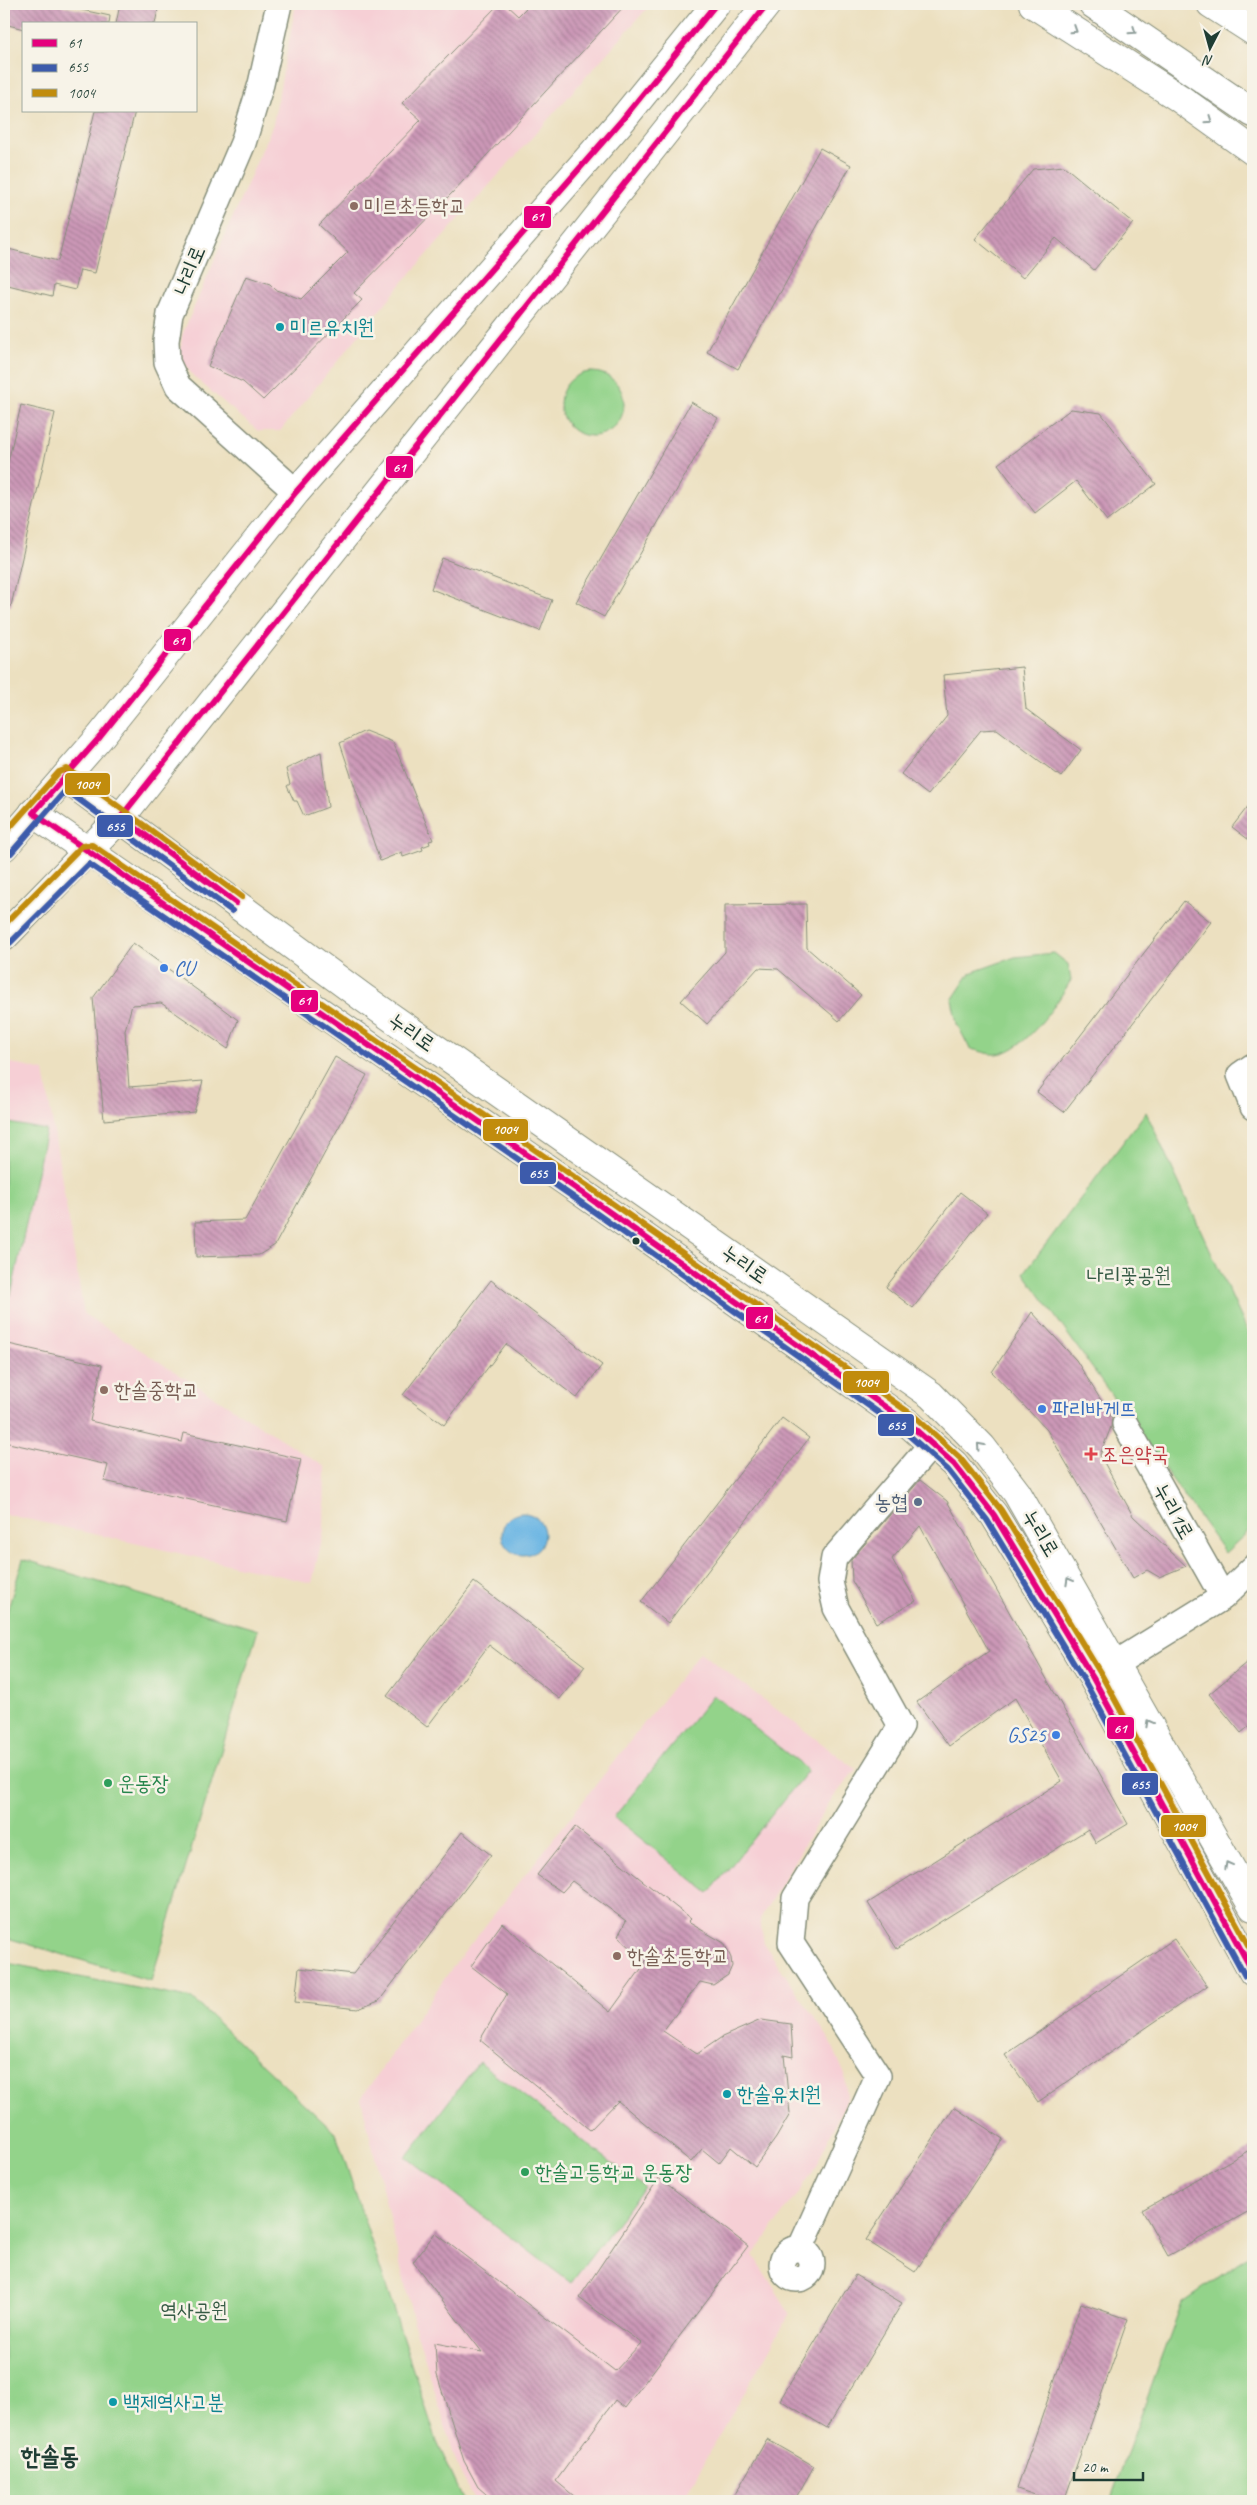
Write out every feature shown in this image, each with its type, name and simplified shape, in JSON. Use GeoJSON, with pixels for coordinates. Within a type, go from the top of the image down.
{"type":"FeatureCollection","features":[{"type":"Feature","properties":{"kind":"main road"},"geometry":{"type":"LineString","coordinates":[[4,847],[65,778],[296,492],[622,120],[716,4]]}},
{"type":"Feature","properties":{"kind":"main road"},"geometry":{"type":"LineString","coordinates":[[4,937],[88,853],[121,817],[766,4]]}},
{"type":"Feature","properties":{"kind":"main road"},"geometry":{"type":"LineString","coordinates":[[1033,4],[1178,98],[1253,151]]}},
{"type":"Feature","properties":{"kind":"main road"},"geometry":{"type":"LineString","coordinates":[[1092,4],[1253,113]]}},
{"type":"Feature","properties":{"kind":"main road"},"geometry":{"type":"LineString","coordinates":[[1211,4],[1253,32]]}},
{"type":"Feature","properties":{"kind":"main road","name":"누리로"},"geometry":{"type":"LineString","coordinates":[[65,778],[121,817],[367,1000],[931,1395],[982,1448],[1017,1493],[1253,1972]]}},
{"type":"Feature","properties":{"kind":"main road","name":"누리로"},"geometry":{"type":"LineString","coordinates":[[33,813],[88,853],[581,1192],[908,1422],[954,1464],[994,1515],[1104,1671],[1253,1906]]}},
{"type":"Feature","properties":{"kind":"street","name":"나리로"},"geometry":{"type":"LineString","coordinates":[[279,4],[261,84],[243,143],[170,314],[166,341],[167,362],[178,386],[296,492]]}},
{"type":"Feature","properties":{"kind":"street"},"geometry":{"type":"LineString","coordinates":[[1253,1066],[1240,1075],[1253,1107]]}},
{"type":"Feature","properties":{"kind":"street","name":"누리1로"},"geometry":{"type":"LineString","coordinates":[[1125,1424],[1223,1597]]}},
{"type":"Feature","properties":{"kind":"street"},"geometry":{"type":"LineString","coordinates":[[800,2249],[878,2076],[792,1943],[795,1898],[901,1726],[836,1608],[830,1582],[834,1558],[932,1444]]}},
{"type":"Feature","properties":{"kind":"street"},"geometry":{"type":"LineString","coordinates":[[1104,1671],[1223,1597],[1253,1568]]}},
{"type":"Feature","properties":{"kind":"shaded area","name":"미르초등학교"},"geometry":{"type":"Polygon","coordinates":[[[296,4],[651,4],[403,282],[280,431],[258,431],[194,377],[180,358],[182,335],[273,124],[296,4]]]}},
{"type":"Feature","properties":{"kind":"shaded area","name":"한솔중학교"},"geometry":{"type":"Polygon","coordinates":[[[4,1061],[44,1071],[84,1314],[325,1467],[324,1530],[312,1583],[4,1514],[4,1061]]]}},
{"type":"Feature","properties":{"kind":"shaded area"},"geometry":{"type":"Polygon","coordinates":[[[700,1652],[856,1769],[829,1803],[760,1919],[764,1944],[830,2040],[845,2075],[847,2099],[813,2172],[753,2255],[790,2313],[682,2501],[476,2501],[459,2471],[415,2327],[361,2098],[452,1968],[700,1652]]]}},
{"type":"Feature","properties":{"kind":"green space"},"geometry":{"type":"Polygon","coordinates":[[[586,372],[598,372],[615,381],[622,392],[624,404],[622,416],[615,427],[598,436],[586,436],[574,431],[565,422],[560,410],[560,398],[565,386],[574,377],[586,372]]]}},
{"type":"Feature","properties":{"kind":"green space"},"geometry":{"type":"Polygon","coordinates":[[[1054,953],[1068,964],[1071,980],[1040,1024],[1019,1045],[1008,1051],[994,1054],[970,1049],[957,1024],[952,1000],[970,973],[1015,957],[1054,953]]]}},
{"type":"Feature","properties":{"kind":"green space","name":"나리꽃공원"},"geometry":{"type":"Polygon","coordinates":[[[1146,1112],[1253,1343],[1253,1527],[1225,1553],[1024,1273],[1146,1112]]]}},
{"type":"Feature","properties":{"kind":"green space"},"geometry":{"type":"Polygon","coordinates":[[[4,1122],[46,1130],[11,1295],[4,1294],[4,1122]]]}},
{"type":"Feature","properties":{"kind":"green space","name":"운동장"},"geometry":{"type":"Polygon","coordinates":[[[23,1559],[258,1630],[151,1981],[4,1937],[4,1622],[23,1559]]]}},
{"type":"Feature","properties":{"kind":"green space"},"geometry":{"type":"Polygon","coordinates":[[[713,1695],[808,1770],[709,1893],[614,1817],[713,1695]]]}},
{"type":"Feature","properties":{"kind":"green space","name":"역사공원"},"geometry":{"type":"Polygon","coordinates":[[[12,1964],[193,1999],[336,2134],[437,2442],[464,2501],[4,2501],[4,1966],[12,1964]]]}},
{"type":"Feature","properties":{"kind":"green space","name":"한솔고등학교 운동장"},"geometry":{"type":"Polygon","coordinates":[[[479,2062],[644,2187],[571,2283],[406,2157],[479,2062]]]}},
{"type":"Feature","properties":{"kind":"green space"},"geometry":{"type":"Polygon","coordinates":[[[1253,2253],[1253,2501],[1110,2501],[1182,2302],[1253,2253]]]}},
{"type":"Feature","properties":{"kind":"water"},"geometry":{"type":"Polygon","coordinates":[[[523,1513],[538,1519],[544,1534],[538,1549],[523,1555],[508,1549],[502,1534],[508,1519],[523,1513]]]}},
{"type":"Feature","properties":{"kind":"building"},"geometry":{"type":"Polygon","coordinates":[[[4,4],[54,4],[110,16],[109,22],[22,22],[22,28],[4,24],[4,4]]]}},
{"type":"Feature","properties":{"kind":"building"},"geometry":{"type":"Polygon","coordinates":[[[120,4],[159,4],[155,22],[116,22],[120,4]]]}},
{"type":"Feature","properties":{"kind":"building"},"geometry":{"type":"Polygon","coordinates":[[[499,4],[505,4],[518,16],[530,4],[626,4],[452,193],[354,293],[362,300],[263,400],[243,382],[208,366],[246,276],[270,284],[276,290],[301,299],[348,252],[319,225],[421,120],[402,103],[499,4]]]}},
{"type":"Feature","properties":{"kind":"building"},"geometry":{"type":"Polygon","coordinates":[[[95,112],[135,112],[95,273],[80,270],[75,290],[54,285],[52,296],[4,284],[4,248],[58,261],[95,112]]]}},
{"type":"Feature","properties":{"kind":"building"},"geometry":{"type":"Polygon","coordinates":[[[820,148],[851,165],[738,369],[707,352],[820,148]]]}},
{"type":"Feature","properties":{"kind":"building"},"geometry":{"type":"Polygon","coordinates":[[[1064,166],[1133,223],[1094,270],[1056,238],[1023,278],[975,239],[1033,169],[1064,166]]]}},
{"type":"Feature","properties":{"kind":"building"},"geometry":{"type":"Polygon","coordinates":[[[691,402],[718,418],[604,617],[576,602],[691,402]]]}},
{"type":"Feature","properties":{"kind":"building"},"geometry":{"type":"Polygon","coordinates":[[[21,405],[55,413],[11,606],[4,606],[4,480],[21,405]]]}},
{"type":"Feature","properties":{"kind":"building"},"geometry":{"type":"Polygon","coordinates":[[[1071,409],[1101,413],[1156,484],[1107,521],[1076,481],[1035,513],[998,464],[1071,409]]]}},
{"type":"Feature","properties":{"kind":"building"},"geometry":{"type":"Polygon","coordinates":[[[442,558],[552,600],[540,631],[431,589],[442,558]]]}},
{"type":"Feature","properties":{"kind":"building"},"geometry":{"type":"Polygon","coordinates":[[[1022,667],[1026,709],[1081,750],[1061,777],[997,729],[981,730],[928,795],[901,774],[947,716],[943,675],[1022,667]]]}},
{"type":"Feature","properties":{"kind":"building"},"geometry":{"type":"Polygon","coordinates":[[[365,731],[393,742],[433,840],[429,841],[430,844],[422,847],[423,850],[403,857],[402,852],[380,861],[340,743],[365,731]]]}},
{"type":"Feature","properties":{"kind":"building"},"geometry":{"type":"Polygon","coordinates":[[[321,752],[328,807],[304,816],[287,786],[290,784],[286,769],[321,752]]]}},
{"type":"Feature","properties":{"kind":"building"},"geometry":{"type":"Polygon","coordinates":[[[1253,800],[1253,843],[1232,827],[1253,800]]]}},
{"type":"Feature","properties":{"kind":"building"},"geometry":{"type":"Polygon","coordinates":[[[1184,901],[1211,922],[1064,1112],[1037,1092],[1184,901]]]}},
{"type":"Feature","properties":{"kind":"building"},"geometry":{"type":"Polygon","coordinates":[[[806,904],[807,948],[861,995],[839,1021],[778,969],[758,968],[707,1024],[681,1001],[725,952],[725,905],[806,904]]]}},
{"type":"Feature","properties":{"kind":"building"},"geometry":{"type":"Polygon","coordinates":[[[133,943],[238,1020],[228,1049],[161,1003],[132,1005],[125,1030],[129,1087],[203,1081],[194,1112],[104,1120],[93,998],[133,943]]]}},
{"type":"Feature","properties":{"kind":"building"},"geometry":{"type":"Polygon","coordinates":[[[335,1057],[367,1075],[275,1245],[259,1255],[196,1257],[195,1222],[245,1220],[335,1057]]]}},
{"type":"Feature","properties":{"kind":"building"},"geometry":{"type":"Polygon","coordinates":[[[960,1192],[987,1213],[913,1308],[886,1287],[960,1192]]]}},
{"type":"Feature","properties":{"kind":"building"},"geometry":{"type":"Polygon","coordinates":[[[491,1280],[602,1365],[577,1398],[506,1344],[444,1425],[403,1395],[491,1280]]]}},
{"type":"Feature","properties":{"kind":"building"},"geometry":{"type":"Polygon","coordinates":[[[1032,1312],[1076,1360],[1112,1418],[1111,1427],[1100,1455],[1133,1516],[1186,1566],[1159,1577],[1147,1570],[1133,1578],[1047,1430],[992,1372],[1032,1312]]]}},
{"type":"Feature","properties":{"kind":"building"},"geometry":{"type":"Polygon","coordinates":[[[4,1343],[102,1365],[90,1421],[182,1442],[184,1433],[301,1459],[287,1521],[104,1481],[108,1465],[4,1442],[4,1343]]]}},
{"type":"Feature","properties":{"kind":"building"},"geometry":{"type":"Polygon","coordinates":[[[782,1418],[809,1438],[668,1623],[641,1602],[782,1418]]]}},
{"type":"Feature","properties":{"kind":"building"},"geometry":{"type":"Polygon","coordinates":[[[920,1480],[947,1501],[1128,1824],[1096,1843],[1088,1829],[897,1949],[868,1903],[1062,1781],[1015,1698],[949,1746],[917,1702],[989,1651],[920,1526],[892,1559],[916,1601],[876,1623],[852,1581],[851,1560],[920,1480]]]}},
{"type":"Feature","properties":{"kind":"building"},"geometry":{"type":"Polygon","coordinates":[[[474,1582],[585,1666],[560,1699],[489,1645],[427,1727],[387,1696],[474,1582]]]}},
{"type":"Feature","properties":{"kind":"building"},"geometry":{"type":"Polygon","coordinates":[[[1253,1657],[1253,1723],[1241,1733],[1209,1694],[1253,1657]]]}},
{"type":"Feature","properties":{"kind":"building","name":"한솔초등학교"},"geometry":{"type":"Polygon","coordinates":[[[575,1827],[691,1919],[688,1922],[724,1943],[731,1958],[732,1966],[728,1975],[713,1985],[700,1982],[663,2031],[697,2054],[722,2037],[761,2020],[791,2024],[793,2057],[784,2055],[790,2114],[776,2138],[755,2167],[731,2147],[719,2163],[702,2149],[691,2162],[618,2101],[590,2130],[480,2040],[507,1994],[471,1966],[502,1923],[610,2012],[646,1962],[618,1936],[626,1921],[572,1881],[562,1892],[537,1875],[575,1827]]]}},
{"type":"Feature","properties":{"kind":"building"},"geometry":{"type":"Polygon","coordinates":[[[462,1832],[491,1855],[379,2001],[358,2009],[295,2002],[299,1968],[353,1974],[462,1832]]]}},
{"type":"Feature","properties":{"kind":"building"},"geometry":{"type":"Polygon","coordinates":[[[1174,1939],[1207,1986],[1038,2102],[1005,2055],[1174,1939]]]}},
{"type":"Feature","properties":{"kind":"building"},"geometry":{"type":"Polygon","coordinates":[[[954,2107],[1003,2139],[915,2272],[866,2240],[954,2107]]]}},
{"type":"Feature","properties":{"kind":"building"},"geometry":{"type":"Polygon","coordinates":[[[1253,2148],[1253,2209],[1168,2256],[1142,2210],[1253,2148]]]}},
{"type":"Feature","properties":{"kind":"building"},"geometry":{"type":"Polygon","coordinates":[[[659,2178],[748,2246],[625,2408],[615,2400],[556,2481],[580,2501],[494,2501],[478,2487],[464,2461],[437,2375],[435,2343],[482,2352],[413,2262],[435,2233],[615,2371],[641,2343],[579,2298],[659,2178]]]}},
{"type":"Feature","properties":{"kind":"building"},"geometry":{"type":"Polygon","coordinates":[[[855,2275],[902,2303],[827,2428],[780,2400],[855,2275]]]}},
{"type":"Feature","properties":{"kind":"building"},"geometry":{"type":"Polygon","coordinates":[[[1081,2303],[1128,2319],[1064,2501],[1053,2501],[1017,2489],[1081,2303]]]}},
{"type":"Feature","properties":{"kind":"building"},"geometry":{"type":"Polygon","coordinates":[[[767,2439],[814,2466],[794,2501],[731,2501],[767,2439]]]}},
{"type":"Feature","properties":{"kind":"transit line","name":"61"},"geometry":{"type":"LineString","coordinates":[[716,4],[622,120],[296,492],[100,737],[33,813],[581,1192],[908,1423],[954,1464],[994,1515],[1093,1678],[1253,1972]]}},
{"type":"Feature","properties":{"kind":"transit line","name":"61"},"geometry":{"type":"LineString","coordinates":[[236,903],[121,817],[767,4]]}},
{"type":"Feature","properties":{"kind":"transit line","name":"1004"},"geometry":{"type":"LineString","coordinates":[[4,834],[59,772],[67,769],[242,897]]}},
{"type":"Feature","properties":{"kind":"transit line","name":"655"},"geometry":{"type":"LineString","coordinates":[[11,853],[66,790],[232,911]]}},
{"type":"Feature","properties":{"kind":"transit line","name":"1004"},"geometry":{"type":"LineString","coordinates":[[4,925],[82,846],[92,845],[586,1185],[914,1416],[960,1458],[1001,1510],[1101,1674],[1253,1954]]}},
{"type":"Feature","properties":{"kind":"transit line","name":"655"},"geometry":{"type":"LineString","coordinates":[[10,943],[89,864],[576,1199],[903,1430],[948,1470],[987,1520],[1085,1682],[1245,1976]]}},
{"type":"Feature","properties":{"kind":"place","name":"미르초등학교"},"geometry":{"type":"Point","coordinates":[354,206]}},
{"type":"Feature","properties":{"kind":"place","name":"미르유치원"},"geometry":{"type":"Point","coordinates":[280,327]}},
{"type":"Feature","properties":{"kind":"place","name":"CU"},"geometry":{"type":"Point","coordinates":[164,968]}},
{"type":"Feature","properties":{"kind":"place","name":"한솔중학교"},"geometry":{"type":"Point","coordinates":[104,1390]}},
{"type":"Feature","properties":{"kind":"place","name":"파리바게뜨"},"geometry":{"type":"Point","coordinates":[1042,1409]}},
{"type":"Feature","properties":{"kind":"place","name":"조은약국"},"geometry":{"type":"Point","coordinates":[1091,1454]}},
{"type":"Feature","properties":{"kind":"place","name":"농협"},"geometry":{"type":"Point","coordinates":[918,1502]}},
{"type":"Feature","properties":{"kind":"place","name":"GS25"},"geometry":{"type":"Point","coordinates":[1056,1735]}},
{"type":"Feature","properties":{"kind":"place","name":"운동장"},"geometry":{"type":"Point","coordinates":[108,1783]}},
{"type":"Feature","properties":{"kind":"place","name":"한솔초등학교"},"geometry":{"type":"Point","coordinates":[617,1956]}},
{"type":"Feature","properties":{"kind":"place","name":"한솔유치원"},"geometry":{"type":"Point","coordinates":[727,2094]}},
{"type":"Feature","properties":{"kind":"place","name":"한솔고등학교 운동장"},"geometry":{"type":"Point","coordinates":[525,2172]}},
{"type":"Feature","properties":{"kind":"place","name":"백제역사고분"},"geometry":{"type":"Point","coordinates":[113,2402]}},
{"type":"Feature","properties":{"kind":"district","name":"한솔동"},"geometry":{"type":"Point","coordinates":[50,2456]}}]}
